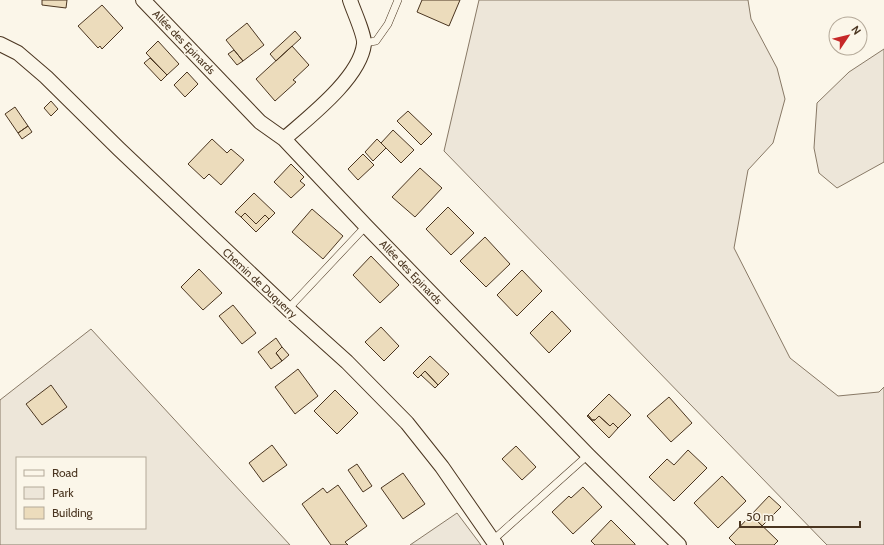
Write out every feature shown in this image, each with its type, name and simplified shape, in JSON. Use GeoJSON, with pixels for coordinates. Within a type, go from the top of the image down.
{"type":"FeatureCollection","features":[{"type":"Feature","properties":{"kind":"street","name":"Allée des Epinards"},"geometry":{"type":"LineString","coordinates":[[143,0],[260,122],[284,139],[366,226],[588,455],[679,545]]}},
{"type":"Feature","properties":{"kind":"street"},"geometry":{"type":"LineString","coordinates":[[284,139],[334,95],[358,64],[364,43],[350,0]]}},
{"type":"Feature","properties":{"kind":"street","name":"Chemin de Duquerry"},"geometry":{"type":"LineString","coordinates":[[0,44],[18,53],[46,77],[119,149],[288,309],[347,362],[407,423],[442,467],[494,543]]}},
{"type":"Feature","properties":{"kind":"lane"},"geometry":{"type":"LineString","coordinates":[[364,43],[376,41],[388,24],[398,0]]}},
{"type":"Feature","properties":{"kind":"lane"},"geometry":{"type":"LineString","coordinates":[[288,309],[366,226]]}},
{"type":"Feature","properties":{"kind":"lane"},"geometry":{"type":"LineString","coordinates":[[494,543],[588,455]]}},
{"type":"Feature","properties":{"kind":"green space"},"geometry":{"type":"Polygon","coordinates":[[[479,0],[748,0],[751,19],[777,68],[785,99],[773,143],[748,170],[734,248],[790,358],[838,396],[879,392],[884,387],[884,545],[827,545],[444,151],[479,0]]]}},
{"type":"Feature","properties":{"kind":"green space"},"geometry":{"type":"Polygon","coordinates":[[[884,49],[884,162],[837,188],[819,173],[814,148],[817,103],[849,72],[884,49]]]}},
{"type":"Feature","properties":{"kind":"green space"},"geometry":{"type":"Polygon","coordinates":[[[91,329],[290,545],[0,545],[0,400],[91,329]]]}},
{"type":"Feature","properties":{"kind":"green space"},"geometry":{"type":"Polygon","coordinates":[[[457,513],[481,545],[410,545],[457,513]]]}},
{"type":"Feature","properties":{"kind":"building"},"geometry":{"type":"Polygon","coordinates":[[[42,0],[67,0],[66,8],[42,5],[42,0]]]}},
{"type":"Feature","properties":{"kind":"building"},"geometry":{"type":"Polygon","coordinates":[[[422,0],[460,0],[449,26],[417,12],[422,0]]]}},
{"type":"Feature","properties":{"kind":"building"},"geometry":{"type":"Polygon","coordinates":[[[102,5],[123,28],[102,49],[100,46],[98,48],[78,26],[102,5]]]}},
{"type":"Feature","properties":{"kind":"building"},"geometry":{"type":"Polygon","coordinates":[[[247,23],[264,45],[243,61],[226,40],[247,23]]]}},
{"type":"Feature","properties":{"kind":"building"},"geometry":{"type":"Polygon","coordinates":[[[295,31],[301,38],[276,61],[270,54],[295,31]]]}},
{"type":"Feature","properties":{"kind":"building"},"geometry":{"type":"Polygon","coordinates":[[[158,41],[179,64],[167,75],[146,53],[158,41]]]}},
{"type":"Feature","properties":{"kind":"building"},"geometry":{"type":"Polygon","coordinates":[[[292,46],[309,65],[293,80],[296,82],[275,101],[256,79],[292,46]]]}},
{"type":"Feature","properties":{"kind":"building"},"geometry":{"type":"Polygon","coordinates":[[[234,50],[243,61],[237,65],[228,54],[234,50]]]}},
{"type":"Feature","properties":{"kind":"building"},"geometry":{"type":"Polygon","coordinates":[[[150,58],[167,75],[161,81],[144,63],[150,58]]]}},
{"type":"Feature","properties":{"kind":"building"},"geometry":{"type":"Polygon","coordinates":[[[187,72],[198,84],[185,97],[174,85],[187,72]]]}},
{"type":"Feature","properties":{"kind":"building"},"geometry":{"type":"Polygon","coordinates":[[[51,101],[58,109],[51,116],[44,108],[51,101]]]}},
{"type":"Feature","properties":{"kind":"building"},"geometry":{"type":"Polygon","coordinates":[[[15,107],[28,126],[18,133],[5,114],[15,107]]]}},
{"type":"Feature","properties":{"kind":"building"},"geometry":{"type":"Polygon","coordinates":[[[408,111],[432,134],[421,145],[397,121],[408,111]]]}},
{"type":"Feature","properties":{"kind":"building"},"geometry":{"type":"Polygon","coordinates":[[[28,126],[32,132],[22,139],[18,133],[28,126]]]}},
{"type":"Feature","properties":{"kind":"building"},"geometry":{"type":"Polygon","coordinates":[[[393,130],[414,150],[401,163],[381,143],[393,130]]]}},
{"type":"Feature","properties":{"kind":"building"},"geometry":{"type":"Polygon","coordinates":[[[212,139],[227,153],[231,149],[244,160],[221,185],[209,174],[204,179],[188,164],[212,139]]]}},
{"type":"Feature","properties":{"kind":"building"},"geometry":{"type":"Polygon","coordinates":[[[377,139],[386,148],[373,161],[365,152],[377,139]]]}},
{"type":"Feature","properties":{"kind":"building"},"geometry":{"type":"Polygon","coordinates":[[[363,154],[374,165],[358,180],[348,169],[363,154]]]}},
{"type":"Feature","properties":{"kind":"building"},"geometry":{"type":"Polygon","coordinates":[[[291,164],[304,177],[300,181],[305,185],[291,198],[274,182],[291,164]]]}},
{"type":"Feature","properties":{"kind":"building"},"geometry":{"type":"Polygon","coordinates":[[[420,168],[442,188],[415,217],[392,197],[420,168]]]}},
{"type":"Feature","properties":{"kind":"building"},"geometry":{"type":"Polygon","coordinates":[[[254,193],[275,213],[269,219],[265,215],[256,224],[245,213],[241,217],[235,212],[254,193]]]}},
{"type":"Feature","properties":{"kind":"building"},"geometry":{"type":"Polygon","coordinates":[[[448,207],[474,233],[451,255],[426,229],[448,207]]]}},
{"type":"Feature","properties":{"kind":"building"},"geometry":{"type":"Polygon","coordinates":[[[312,209],[343,236],[323,259],[292,232],[312,209]]]}},
{"type":"Feature","properties":{"kind":"building"},"geometry":{"type":"Polygon","coordinates":[[[245,213],[256,224],[265,215],[269,219],[256,232],[241,217],[245,213]]]}},
{"type":"Feature","properties":{"kind":"building"},"geometry":{"type":"Polygon","coordinates":[[[485,237],[510,264],[486,287],[460,261],[485,237]]]}},
{"type":"Feature","properties":{"kind":"building"},"geometry":{"type":"Polygon","coordinates":[[[371,256],[399,285],[380,303],[353,275],[371,256]]]}},
{"type":"Feature","properties":{"kind":"building"},"geometry":{"type":"Polygon","coordinates":[[[199,269],[222,293],[203,310],[181,287],[199,269]]]}},
{"type":"Feature","properties":{"kind":"building"},"geometry":{"type":"Polygon","coordinates":[[[522,270],[542,291],[517,316],[497,295],[522,270]]]}},
{"type":"Feature","properties":{"kind":"building"},"geometry":{"type":"Polygon","coordinates":[[[233,305],[256,333],[242,344],[219,316],[233,305]]]}},
{"type":"Feature","properties":{"kind":"building"},"geometry":{"type":"Polygon","coordinates":[[[552,311],[571,331],[549,353],[530,333],[552,311]]]}},
{"type":"Feature","properties":{"kind":"building"},"geometry":{"type":"Polygon","coordinates":[[[381,327],[399,346],[384,361],[365,342],[381,327]]]}},
{"type":"Feature","properties":{"kind":"building"},"geometry":{"type":"Polygon","coordinates":[[[276,338],[282,347],[276,353],[282,361],[271,369],[258,352],[276,338]]]}},
{"type":"Feature","properties":{"kind":"building"},"geometry":{"type":"Polygon","coordinates":[[[282,347],[289,355],[282,361],[276,353],[282,347]]]}},
{"type":"Feature","properties":{"kind":"building"},"geometry":{"type":"Polygon","coordinates":[[[430,356],[449,374],[438,385],[425,371],[418,378],[413,373],[430,356]]]}},
{"type":"Feature","properties":{"kind":"building"},"geometry":{"type":"Polygon","coordinates":[[[298,369],[318,396],[295,414],[275,387],[298,369]]]}},
{"type":"Feature","properties":{"kind":"building"},"geometry":{"type":"Polygon","coordinates":[[[425,371],[438,385],[435,388],[421,375],[425,371]]]}},
{"type":"Feature","properties":{"kind":"building"},"geometry":{"type":"Polygon","coordinates":[[[51,385],[67,407],[42,425],[26,404],[51,385]]]}},
{"type":"Feature","properties":{"kind":"building"},"geometry":{"type":"Polygon","coordinates":[[[335,390],[358,413],[337,434],[314,411],[335,390]]]}},
{"type":"Feature","properties":{"kind":"building"},"geometry":{"type":"Polygon","coordinates":[[[609,394],[631,415],[618,428],[613,423],[610,426],[599,416],[595,420],[592,420],[588,415],[609,394]]]}},
{"type":"Feature","properties":{"kind":"building"},"geometry":{"type":"Polygon","coordinates":[[[669,397],[692,423],[671,442],[647,416],[669,397]]]}},
{"type":"Feature","properties":{"kind":"building"},"geometry":{"type":"Polygon","coordinates":[[[588,415],[592,420],[595,420],[599,416],[610,426],[613,423],[618,428],[609,438],[587,416],[588,415]]]}},
{"type":"Feature","properties":{"kind":"building"},"geometry":{"type":"Polygon","coordinates":[[[272,445],[287,465],[263,482],[249,463],[272,445]]]}},
{"type":"Feature","properties":{"kind":"building"},"geometry":{"type":"Polygon","coordinates":[[[516,446],[536,467],[522,480],[502,459],[516,446]]]}},
{"type":"Feature","properties":{"kind":"building"},"geometry":{"type":"Polygon","coordinates":[[[688,450],[707,468],[674,501],[649,477],[667,459],[674,465],[688,450]]]}},
{"type":"Feature","properties":{"kind":"building"},"geometry":{"type":"Polygon","coordinates":[[[357,464],[372,486],[363,492],[348,470],[357,464]]]}},
{"type":"Feature","properties":{"kind":"building"},"geometry":{"type":"Polygon","coordinates":[[[403,473],[425,504],[403,519],[381,488],[403,473]]]}},
{"type":"Feature","properties":{"kind":"building"},"geometry":{"type":"Polygon","coordinates":[[[722,476],[746,501],[718,528],[694,503],[722,476]]]}},
{"type":"Feature","properties":{"kind":"building"},"geometry":{"type":"Polygon","coordinates":[[[338,485],[367,526],[345,542],[348,545],[331,545],[302,504],[323,488],[327,493],[338,485]]]}},
{"type":"Feature","properties":{"kind":"building"},"geometry":{"type":"Polygon","coordinates":[[[583,487],[602,507],[573,534],[552,512],[569,496],[571,498],[583,487]]]}},
{"type":"Feature","properties":{"kind":"building"},"geometry":{"type":"Polygon","coordinates":[[[769,496],[781,507],[762,526],[751,515],[769,496]]]}},
{"type":"Feature","properties":{"kind":"building"},"geometry":{"type":"Polygon","coordinates":[[[751,515],[778,541],[774,545],[736,545],[729,538],[751,515]]]}},
{"type":"Feature","properties":{"kind":"building"},"geometry":{"type":"Polygon","coordinates":[[[611,520],[635,545],[595,545],[591,541],[611,520]]]}}]}
